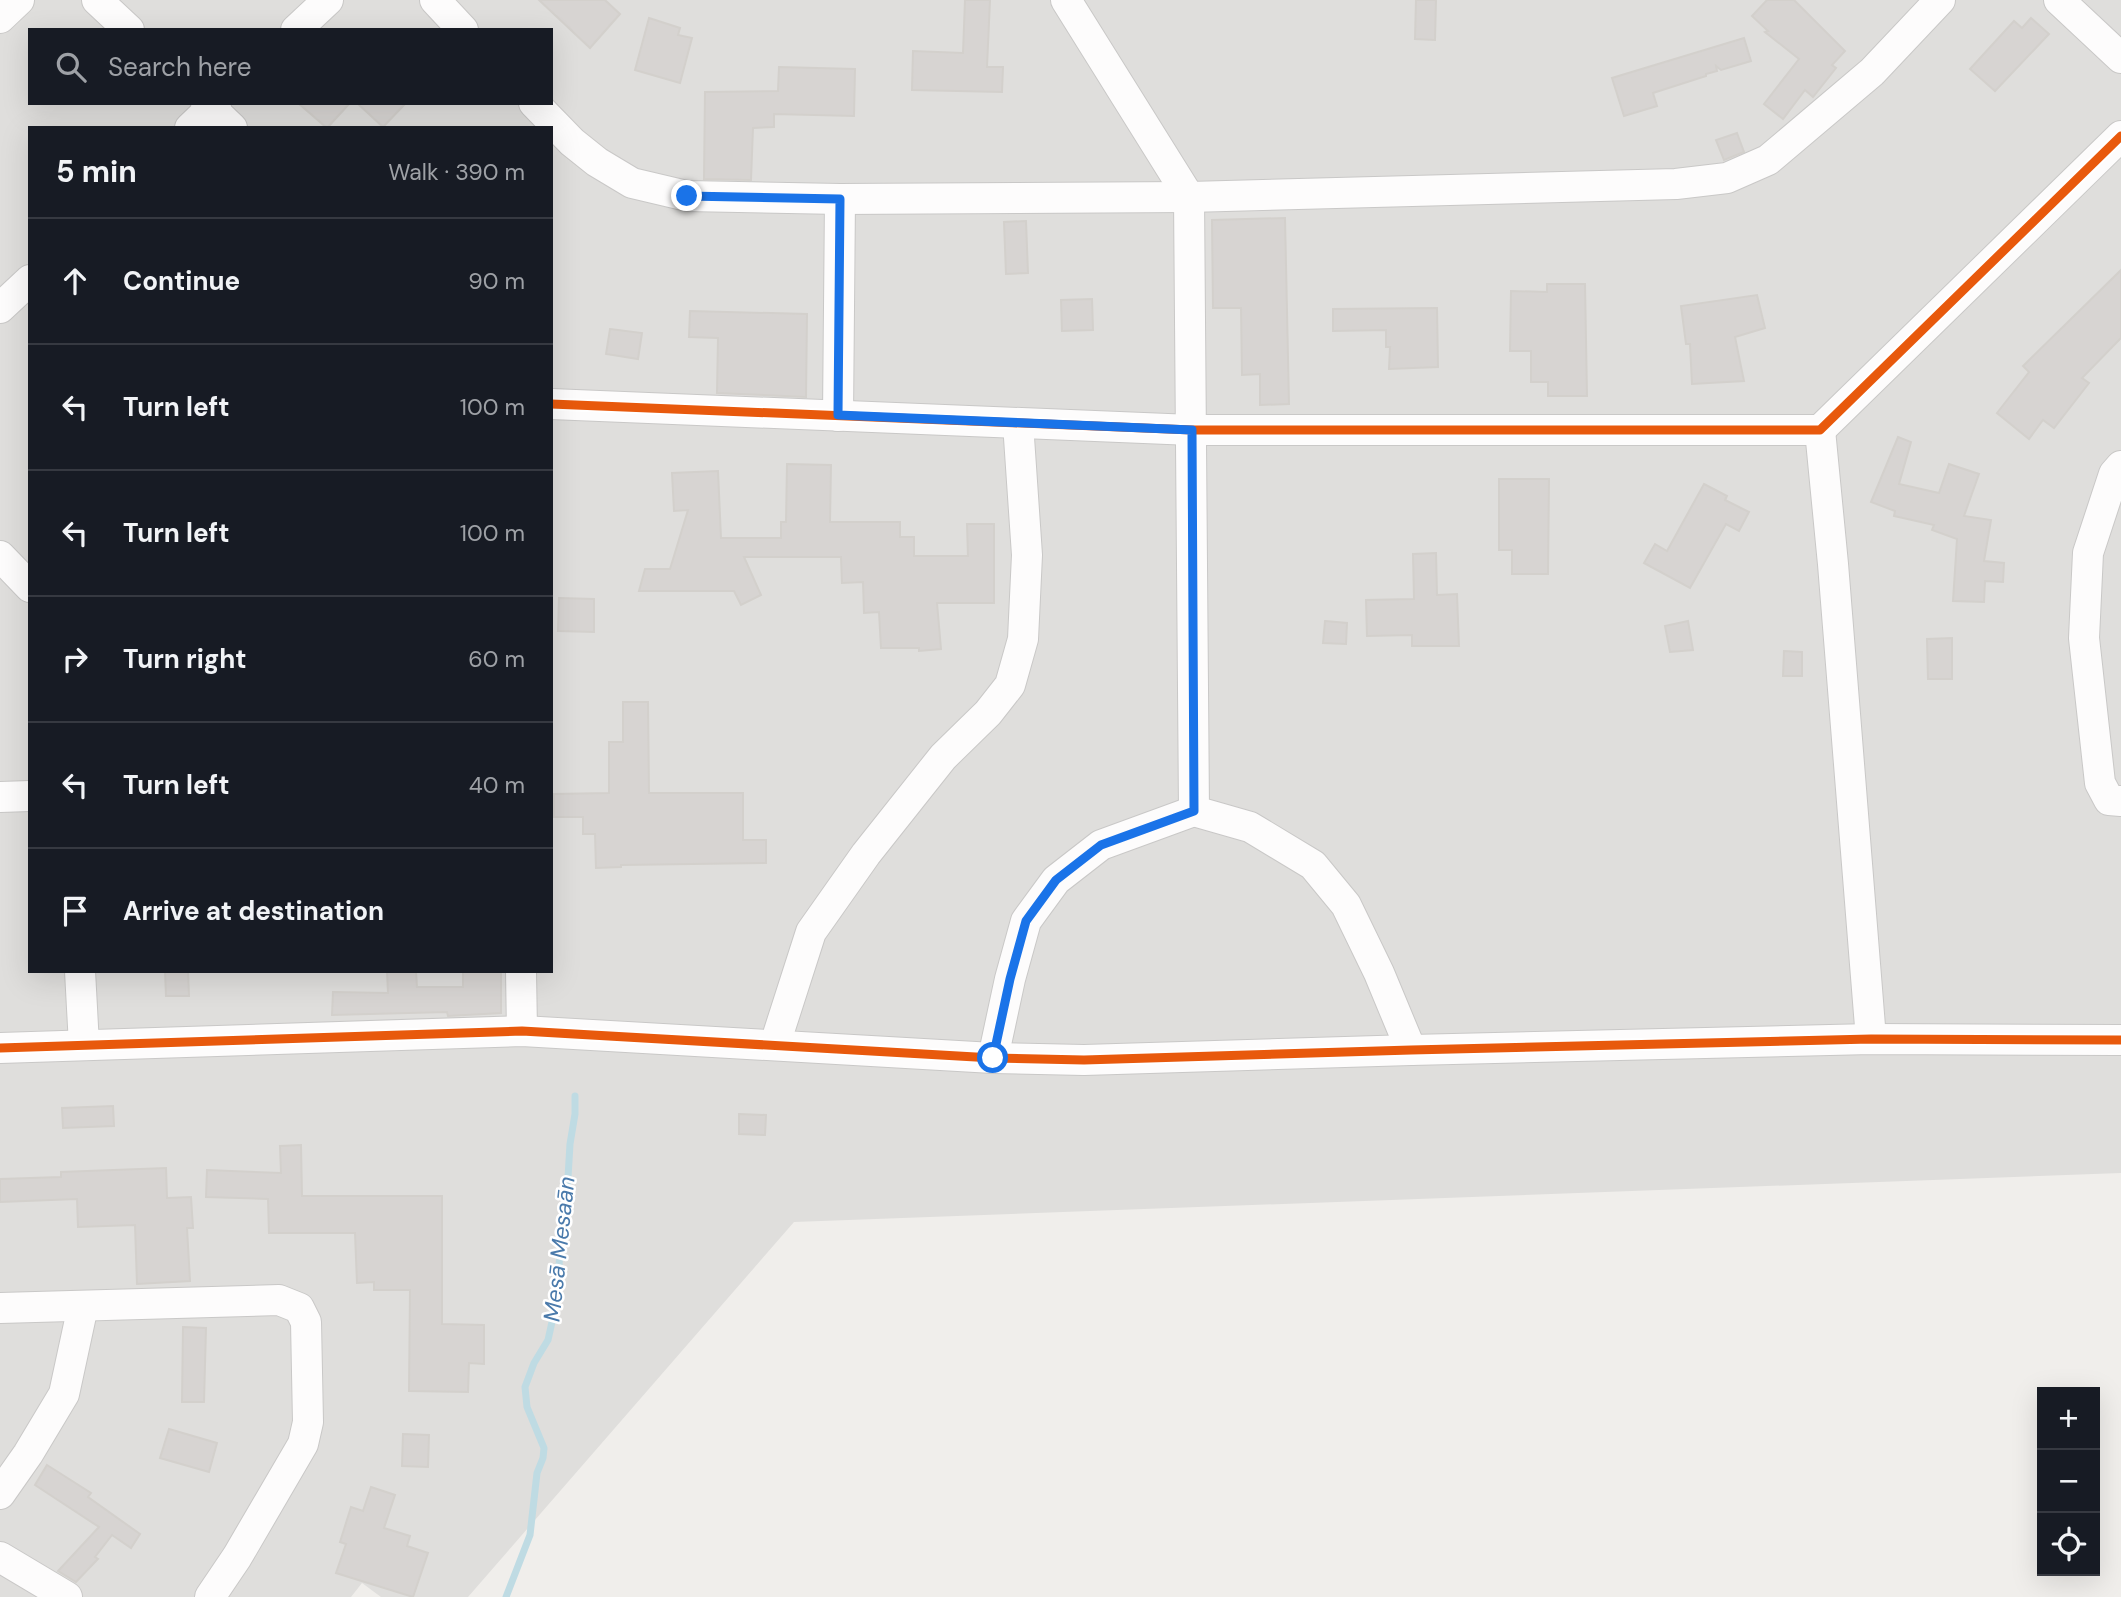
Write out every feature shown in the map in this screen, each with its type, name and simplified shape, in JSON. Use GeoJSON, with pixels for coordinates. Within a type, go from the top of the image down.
{"type":"FeatureCollection","features":[{"type":"Feature","properties":{"kind":"street"},"geometry":{"type":"LineString","coordinates":[[0,18],[19,0]]}},
{"type":"Feature","properties":{"kind":"street"},"geometry":{"type":"LineString","coordinates":[[97,0],[127,28]]}},
{"type":"Feature","properties":{"kind":"street"},"geometry":{"type":"LineString","coordinates":[[298,28],[328,0]]}},
{"type":"Feature","properties":{"kind":"street"},"geometry":{"type":"LineString","coordinates":[[435,0],[461,28]]}},
{"type":"Feature","properties":{"kind":"street"},"geometry":{"type":"LineString","coordinates":[[1066,0],[1189,197],[1194,811]]}},
{"type":"Feature","properties":{"kind":"street"},"geometry":{"type":"LineString","coordinates":[[536,105],[572,142],[597,162],[632,183],[687,196],[840,199],[1189,197],[1676,184],[1727,178],[1768,160],[1872,72],[1940,0]]}},
{"type":"Feature","properties":{"kind":"street"},"geometry":{"type":"LineString","coordinates":[[2059,0],[2121,58]]}},
{"type":"Feature","properties":{"kind":"street"},"geometry":{"type":"LineString","coordinates":[[553,404],[1192,430],[1820,430],[2121,136]]}},
{"type":"Feature","properties":{"kind":"street"},"geometry":{"type":"LineString","coordinates":[[838,415],[840,199]]}},
{"type":"Feature","properties":{"kind":"street"},"geometry":{"type":"LineString","coordinates":[[0,308],[28,282]]}},
{"type":"Feature","properties":{"kind":"street"},"geometry":{"type":"LineString","coordinates":[[775,1044],[811,932],[866,854],[934,768],[988,713],[1010,685],[1023,639],[1027,555],[1018,423]]}},
{"type":"Feature","properties":{"kind":"street"},"geometry":{"type":"LineString","coordinates":[[1820,430],[1871,1039]]}},
{"type":"Feature","properties":{"kind":"street"},"geometry":{"type":"LineString","coordinates":[[2121,466],[2113,474],[2088,553],[2084,638],[2100,783],[2109,800],[2121,801]]}},
{"type":"Feature","properties":{"kind":"street"},"geometry":{"type":"LineString","coordinates":[[0,556],[28,585]]}},
{"type":"Feature","properties":{"kind":"street"},"geometry":{"type":"LineString","coordinates":[[0,797],[28,796]]}},
{"type":"Feature","properties":{"kind":"street"},"geometry":{"type":"LineString","coordinates":[[993,1058],[1026,921],[1056,880],[1101,845],[1194,811],[1250,827],[1313,865],[1346,905],[1379,973],[1411,1049]]}},
{"type":"Feature","properties":{"kind":"street"},"geometry":{"type":"LineString","coordinates":[[80,973],[84,1045]]}},
{"type":"Feature","properties":{"kind":"street"},"geometry":{"type":"LineString","coordinates":[[522,973],[522,1031]]}},
{"type":"Feature","properties":{"kind":"street"},"geometry":{"type":"LineString","coordinates":[[0,1048],[522,1031],[993,1058],[1084,1060],[1411,1049],[1871,1039],[2121,1040]]}},
{"type":"Feature","properties":{"kind":"street"},"geometry":{"type":"LineString","coordinates":[[0,1308],[279,1300],[299,1308],[306,1322],[307,1422],[303,1444],[237,1557],[210,1597]]}},
{"type":"Feature","properties":{"kind":"street"},"geometry":{"type":"LineString","coordinates":[[0,1494],[64,1394],[83,1306]]}},
{"type":"Feature","properties":{"kind":"street"},"geometry":{"type":"LineString","coordinates":[[0,1557],[67,1597]]}},
{"type":"Feature","properties":{"kind":"shaded area"},"geometry":{"type":"Polygon","coordinates":[[[0,0],[2121,0],[2121,1173],[794,1222],[468,1597],[381,1597],[362,1583],[351,1597],[0,1597],[0,0]]]}},
{"type":"Feature","properties":{"kind":"building"},"geometry":{"type":"Polygon","coordinates":[[[539,0],[605,0],[620,14],[590,48],[539,0]]]}},
{"type":"Feature","properties":{"kind":"building"},"geometry":{"type":"Polygon","coordinates":[[[965,0],[990,0],[987,67],[1003,67],[1002,92],[912,90],[913,51],[963,53],[965,0]]]}},
{"type":"Feature","properties":{"kind":"building"},"geometry":{"type":"Polygon","coordinates":[[[1416,0],[1436,0],[1435,40],[1415,39],[1416,0]]]}},
{"type":"Feature","properties":{"kind":"building"},"geometry":{"type":"Polygon","coordinates":[[[1767,0],[1794,0],[1845,51],[1832,65],[1836,68],[1813,97],[1805,90],[1783,119],[1764,104],[1799,59],[1765,32],[1768,31],[1752,16],[1767,0]]]}},
{"type":"Feature","properties":{"kind":"building"},"geometry":{"type":"Polygon","coordinates":[[[649,18],[680,28],[678,35],[692,38],[680,83],[635,70],[649,18]]]}},
{"type":"Feature","properties":{"kind":"building"},"geometry":{"type":"Polygon","coordinates":[[[2031,18],[2049,34],[1995,91],[1970,69],[2014,21],[2022,28],[2031,18]]]}},
{"type":"Feature","properties":{"kind":"building"},"geometry":{"type":"Polygon","coordinates":[[[1744,38],[1751,61],[1721,70],[1716,66],[1717,71],[1706,76],[1653,93],[1657,106],[1624,116],[1612,78],[1744,38]]]}},
{"type":"Feature","properties":{"kind":"building"},"geometry":{"type":"Polygon","coordinates":[[[779,67],[855,69],[854,116],[774,114],[774,127],[753,128],[751,180],[704,179],[705,92],[778,91],[779,67]]]}},
{"type":"Feature","properties":{"kind":"building"},"geometry":{"type":"Polygon","coordinates":[[[300,105],[348,105],[329,126],[325,126],[300,105]]]}},
{"type":"Feature","properties":{"kind":"building"},"geometry":{"type":"Polygon","coordinates":[[[359,105],[404,105],[382,126],[359,105]]]}},
{"type":"Feature","properties":{"kind":"building"},"geometry":{"type":"Polygon","coordinates":[[[1737,133],[1744,152],[1724,160],[1716,140],[1737,133]]]}},
{"type":"Feature","properties":{"kind":"building"},"geometry":{"type":"Polygon","coordinates":[[[1285,218],[1289,404],[1260,405],[1260,374],[1242,375],[1241,308],[1213,308],[1212,220],[1285,218]]]}},
{"type":"Feature","properties":{"kind":"building"},"geometry":{"type":"Polygon","coordinates":[[[1026,221],[1028,273],[1006,274],[1004,222],[1026,221]]]}},
{"type":"Feature","properties":{"kind":"building"},"geometry":{"type":"Polygon","coordinates":[[[2121,270],[2121,338],[2082,378],[2089,383],[2054,428],[2043,420],[2029,439],[1997,413],[2029,372],[2023,366],[2121,270]]]}},
{"type":"Feature","properties":{"kind":"building"},"geometry":{"type":"Polygon","coordinates":[[[1547,284],[1585,284],[1587,396],[1548,396],[1548,382],[1531,382],[1531,351],[1510,351],[1511,291],[1547,292],[1547,284]]]}},
{"type":"Feature","properties":{"kind":"building"},"geometry":{"type":"Polygon","coordinates":[[[1757,295],[1765,328],[1735,337],[1744,381],[1692,384],[1690,344],[1686,344],[1681,306],[1757,295]]]}},
{"type":"Feature","properties":{"kind":"building"},"geometry":{"type":"Polygon","coordinates":[[[1092,299],[1093,330],[1062,331],[1061,300],[1092,299]]]}},
{"type":"Feature","properties":{"kind":"building"},"geometry":{"type":"Polygon","coordinates":[[[1437,308],[1438,367],[1389,369],[1390,347],[1386,347],[1386,330],[1333,331],[1333,309],[1437,308]]]}},
{"type":"Feature","properties":{"kind":"building"},"geometry":{"type":"Polygon","coordinates":[[[690,311],[807,314],[806,397],[717,393],[718,338],[689,337],[690,311]]]}},
{"type":"Feature","properties":{"kind":"building"},"geometry":{"type":"Polygon","coordinates":[[[610,329],[642,333],[638,359],[606,354],[610,329]]]}},
{"type":"Feature","properties":{"kind":"building"},"geometry":{"type":"Polygon","coordinates":[[[1898,437],[1911,442],[1899,484],[1939,493],[1949,464],[1979,474],[1964,516],[1991,520],[1984,561],[2004,563],[2003,582],[1985,581],[1984,602],[1953,601],[1957,539],[1932,530],[1934,525],[1894,516],[1895,511],[1871,502],[1898,437]]]}},
{"type":"Feature","properties":{"kind":"building"},"geometry":{"type":"Polygon","coordinates":[[[787,464],[831,465],[830,522],[900,522],[900,537],[914,537],[914,556],[968,556],[967,524],[994,524],[994,603],[937,603],[941,649],[919,651],[919,648],[881,648],[879,612],[864,613],[863,582],[842,583],[841,557],[744,557],[761,595],[741,605],[734,591],[639,591],[645,569],[670,569],[688,510],[674,511],[672,473],[718,471],[721,538],[781,538],[781,522],[786,522],[787,464]]]}},
{"type":"Feature","properties":{"kind":"building"},"geometry":{"type":"Polygon","coordinates":[[[1499,479],[1549,479],[1548,574],[1512,574],[1512,550],[1499,550],[1499,479]]]}},
{"type":"Feature","properties":{"kind":"building"},"geometry":{"type":"Polygon","coordinates":[[[1704,484],[1727,496],[1725,500],[1749,512],[1739,531],[1726,524],[1690,588],[1644,563],[1655,544],[1667,551],[1704,484]]]}},
{"type":"Feature","properties":{"kind":"building"},"geometry":{"type":"Polygon","coordinates":[[[1436,553],[1437,595],[1457,594],[1459,646],[1412,646],[1412,635],[1367,636],[1366,600],[1414,599],[1413,554],[1436,553]]]}},
{"type":"Feature","properties":{"kind":"building"},"geometry":{"type":"Polygon","coordinates":[[[559,598],[594,599],[594,632],[558,631],[559,598]]]}},
{"type":"Feature","properties":{"kind":"building"},"geometry":{"type":"Polygon","coordinates":[[[1325,621],[1347,623],[1346,644],[1323,643],[1325,621]]]}},
{"type":"Feature","properties":{"kind":"building"},"geometry":{"type":"Polygon","coordinates":[[[1688,621],[1693,650],[1670,652],[1665,626],[1688,621]]]}},
{"type":"Feature","properties":{"kind":"building"},"geometry":{"type":"Polygon","coordinates":[[[1952,638],[1952,679],[1928,679],[1927,639],[1952,638]]]}},
{"type":"Feature","properties":{"kind":"building"},"geometry":{"type":"Polygon","coordinates":[[[1784,651],[1802,652],[1802,676],[1783,676],[1784,651]]]}},
{"type":"Feature","properties":{"kind":"building"},"geometry":{"type":"Polygon","coordinates":[[[623,702],[648,702],[649,793],[743,793],[743,840],[766,840],[766,863],[621,865],[596,868],[595,834],[583,834],[583,817],[554,817],[554,794],[609,793],[609,742],[623,742],[623,702]]]}},
{"type":"Feature","properties":{"kind":"building"},"geometry":{"type":"Polygon","coordinates":[[[165,973],[188,973],[189,996],[166,996],[165,973]]]}},
{"type":"Feature","properties":{"kind":"building"},"geometry":{"type":"Polygon","coordinates":[[[387,973],[416,973],[417,987],[463,987],[463,973],[501,973],[501,1013],[448,1016],[447,1012],[332,1015],[333,992],[388,993],[387,973]]]}},
{"type":"Feature","properties":{"kind":"building"},"geometry":{"type":"Polygon","coordinates":[[[113,1106],[114,1126],[63,1128],[62,1108],[113,1106]]]}},
{"type":"Feature","properties":{"kind":"building"},"geometry":{"type":"Polygon","coordinates":[[[739,1114],[766,1115],[765,1135],[739,1134],[739,1114]]]}},
{"type":"Feature","properties":{"kind":"building"},"geometry":{"type":"Polygon","coordinates":[[[301,1145],[302,1196],[442,1196],[442,1324],[484,1325],[484,1364],[469,1363],[468,1392],[409,1391],[410,1290],[374,1290],[374,1282],[357,1283],[355,1233],[269,1233],[268,1199],[206,1197],[207,1170],[281,1173],[280,1146],[301,1145]]]}},
{"type":"Feature","properties":{"kind":"building"},"geometry":{"type":"Polygon","coordinates":[[[166,1168],[167,1198],[191,1197],[193,1228],[187,1228],[190,1281],[137,1284],[135,1225],[78,1227],[77,1199],[0,1202],[0,1179],[61,1177],[61,1172],[166,1168]]]}},
{"type":"Feature","properties":{"kind":"building"},"geometry":{"type":"Polygon","coordinates":[[[183,1327],[206,1328],[204,1402],[182,1402],[183,1327]]]}},
{"type":"Feature","properties":{"kind":"building"},"geometry":{"type":"Polygon","coordinates":[[[169,1429],[217,1443],[209,1472],[160,1458],[169,1429]]]}},
{"type":"Feature","properties":{"kind":"building"},"geometry":{"type":"Polygon","coordinates":[[[403,1434],[429,1435],[428,1467],[402,1466],[403,1434]]]}},
{"type":"Feature","properties":{"kind":"building"},"geometry":{"type":"Polygon","coordinates":[[[47,1465],[91,1493],[88,1497],[140,1534],[131,1548],[112,1535],[95,1557],[98,1559],[76,1582],[58,1571],[99,1527],[35,1485],[47,1465]]]}},
{"type":"Feature","properties":{"kind":"building"},"geometry":{"type":"Polygon","coordinates":[[[371,1487],[395,1495],[384,1528],[410,1536],[407,1546],[428,1553],[413,1597],[336,1573],[346,1544],[340,1542],[351,1507],[363,1511],[371,1487]]]}},
{"type":"Feature","properties":{"kind":"waterway","name":"Mesā Mesaān"},"geometry":{"type":"LineString","coordinates":[[506,1597],[530,1535],[537,1473],[543,1458],[544,1448],[527,1407],[525,1387],[534,1363],[548,1340],[556,1304],[575,1096]]}},
{"type":"Feature","properties":{"kind":"cycle path"},"geometry":{"type":"LineString","coordinates":[[553,404],[1192,430],[1820,430],[2121,136]]}},
{"type":"Feature","properties":{"kind":"cycle path"},"geometry":{"type":"LineString","coordinates":[[0,1048],[522,1031],[993,1058],[1084,1060],[1871,1039],[2121,1040]]}},
{"type":"Feature","properties":{"kind":"route"},"geometry":{"type":"LineString","coordinates":[[687,196],[840,199],[838,415],[1192,430],[1194,811],[1101,845],[1056,880],[1026,921],[993,1058]]}}]}
